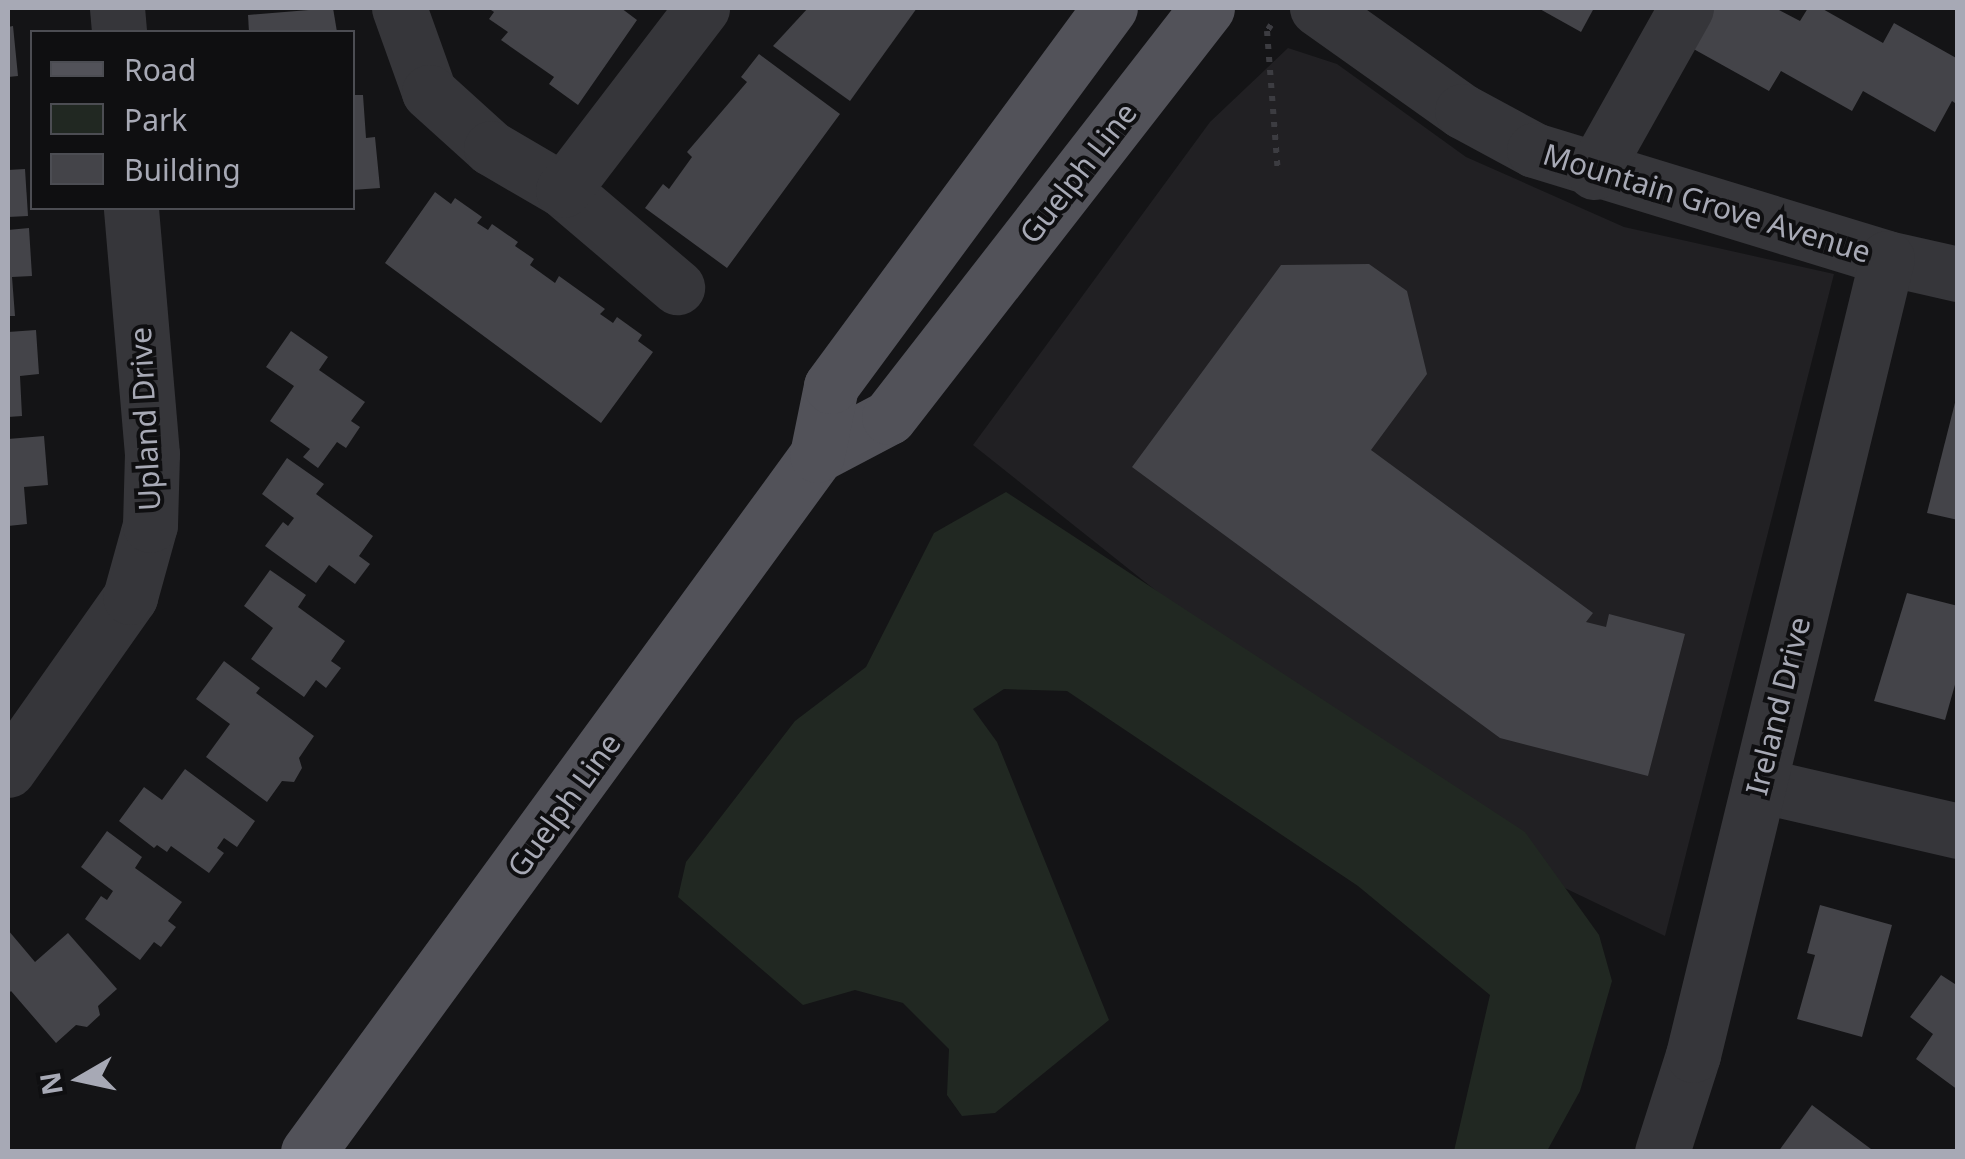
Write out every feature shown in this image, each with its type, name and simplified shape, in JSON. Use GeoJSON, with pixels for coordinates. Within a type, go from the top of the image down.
{"type":"FeatureCollection","features":[{"type":"Feature","properties":{"kind":"main road","name":"Guelph Line"},"geometry":{"type":"LineString","coordinates":[[308,1152],[817,456],[831,386],[1110,8]]}},
{"type":"Feature","properties":{"kind":"main road","name":"Guelph Line"},"geometry":{"type":"LineString","coordinates":[[817,456],[889,417],[1208,8]]}},
{"type":"Feature","properties":{"kind":"street"},"geometry":{"type":"LineString","coordinates":[[399,8],[430,92],[491,148],[563,190],[677,286]]}},
{"type":"Feature","properties":{"kind":"street"},"geometry":{"type":"LineString","coordinates":[[563,190],[702,8]]}},
{"type":"Feature","properties":{"kind":"street"},"geometry":{"type":"LineString","coordinates":[[1594,172],[1686,8]]}},
{"type":"Feature","properties":{"kind":"street","name":"Mountain Grove Avenue"},"geometry":{"type":"LineString","coordinates":[[1296,13],[1534,150],[1594,172],[1886,258],[1958,274]]}},
{"type":"Feature","properties":{"kind":"street","name":"Upland Drive"},"geometry":{"type":"LineString","coordinates":[[8,770],[130,597],[150,525],[152,454],[131,210]]}},
{"type":"Feature","properties":{"kind":"street","name":"Ireland Drive"},"geometry":{"type":"LineString","coordinates":[[1662,1152],[1693,1055],[1886,258]]}},
{"type":"Feature","properties":{"kind":"street"},"geometry":{"type":"LineString","coordinates":[[1759,785],[1958,831]]}},
{"type":"Feature","properties":{"kind":"path"},"geometry":{"type":"LineString","coordinates":[[1278,172],[1267,31],[1296,13]]}},
{"type":"Feature","properties":{"kind":"shaded area"},"geometry":{"type":"Polygon","coordinates":[[[1288,48],[1337,64],[1466,157],[1624,227],[1834,274],[1665,936],[1425,821],[1184,613],[973,445],[1210,122],[1288,48]]]}},
{"type":"Feature","properties":{"kind":"green space"},"geometry":{"type":"Polygon","coordinates":[[[1006,492],[1525,832],[1599,935],[1612,981],[1580,1091],[1547,1151],[1454,1151],[1490,995],[1358,886],[1067,691],[1004,689],[973,709],[997,742],[1109,1020],[995,1113],[962,1116],[947,1095],[949,1049],[903,1003],[855,990],[803,1005],[678,897],[686,862],[795,721],[866,667],[934,533],[1006,492]]]}},
{"type":"Feature","properties":{"kind":"building"},"geometry":{"type":"Polygon","coordinates":[[[333,8],[337,30],[249,30],[248,15],[333,8]]]}},
{"type":"Feature","properties":{"kind":"building"},"geometry":{"type":"Polygon","coordinates":[[[488,8],[621,8],[637,20],[578,105],[549,84],[554,77],[501,40],[508,32],[489,19],[494,12],[488,8]]]}},
{"type":"Feature","properties":{"kind":"building"},"geometry":{"type":"Polygon","coordinates":[[[808,8],[917,8],[850,101],[773,46],[808,8]]]}},
{"type":"Feature","properties":{"kind":"building"},"geometry":{"type":"Polygon","coordinates":[[[1538,8],[1594,8],[1581,32],[1538,8]]]}},
{"type":"Feature","properties":{"kind":"building"},"geometry":{"type":"Polygon","coordinates":[[[1713,8],[1775,8],[1800,21],[1808,8],[1821,8],[1883,43],[1894,23],[1958,59],[1958,105],[1952,101],[1935,132],[1863,91],[1852,111],[1781,71],[1769,91],[1690,47],[1713,8]]]}},
{"type":"Feature","properties":{"kind":"building"},"geometry":{"type":"Polygon","coordinates":[[[13,26],[18,76],[8,77],[8,27],[13,26]]]}},
{"type":"Feature","properties":{"kind":"building"},"geometry":{"type":"Polygon","coordinates":[[[759,54],[840,114],[727,268],[645,208],[663,184],[669,189],[692,157],[687,152],[747,82],[741,77],[759,54]]]}},
{"type":"Feature","properties":{"kind":"building"},"geometry":{"type":"Polygon","coordinates":[[[355,95],[363,95],[366,138],[375,137],[380,188],[355,190],[355,95]]]}},
{"type":"Feature","properties":{"kind":"building"},"geometry":{"type":"Polygon","coordinates":[[[25,169],[28,216],[8,217],[8,170],[25,169]]]}},
{"type":"Feature","properties":{"kind":"building"},"geometry":{"type":"Polygon","coordinates":[[[435,192],[451,204],[455,198],[482,217],[477,223],[488,230],[492,224],[518,242],[515,246],[534,259],[530,265],[555,283],[559,276],[605,309],[600,314],[613,323],[617,317],[642,335],[638,341],[653,352],[601,423],[385,263],[435,192]]]}},
{"type":"Feature","properties":{"kind":"building"},"geometry":{"type":"Polygon","coordinates":[[[29,228],[32,276],[12,277],[15,316],[8,316],[8,230],[29,228]]]}},
{"type":"Feature","properties":{"kind":"building"},"geometry":{"type":"Polygon","coordinates":[[[1369,264],[1407,291],[1427,374],[1371,450],[1593,613],[1586,622],[1606,627],[1609,614],[1685,634],[1648,776],[1500,738],[1132,467],[1281,265],[1369,264]]]}},
{"type":"Feature","properties":{"kind":"building"},"geometry":{"type":"Polygon","coordinates":[[[36,330],[39,374],[20,376],[22,416],[8,417],[8,332],[36,330]]]}},
{"type":"Feature","properties":{"kind":"building"},"geometry":{"type":"Polygon","coordinates":[[[291,331],[328,357],[319,370],[365,402],[351,421],[360,427],[346,448],[337,442],[318,468],[303,457],[310,449],[270,421],[294,386],[266,367],[291,331]]]}},
{"type":"Feature","properties":{"kind":"building"},"geometry":{"type":"Polygon","coordinates":[[[1958,391],[1958,520],[1927,513],[1958,391]]]}},
{"type":"Feature","properties":{"kind":"building"},"geometry":{"type":"Polygon","coordinates":[[[44,436],[48,485],[24,487],[27,524],[8,526],[8,439],[44,436]]]}},
{"type":"Feature","properties":{"kind":"building"},"geometry":{"type":"Polygon","coordinates":[[[287,458],[324,484],[316,494],[373,536],[359,556],[370,564],[355,584],[329,565],[316,583],[265,546],[283,522],[288,526],[294,518],[262,494],[287,458]]]}},
{"type":"Feature","properties":{"kind":"building"},"geometry":{"type":"Polygon","coordinates":[[[270,570],[306,595],[298,607],[345,641],[331,661],[341,668],[326,688],[316,680],[304,697],[251,659],[273,628],[244,606],[270,570]]]}},
{"type":"Feature","properties":{"kind":"building"},"geometry":{"type":"Polygon","coordinates":[[[1907,593],[1958,606],[1958,674],[1945,720],[1874,701],[1907,593]]]}},
{"type":"Feature","properties":{"kind":"building"},"geometry":{"type":"Polygon","coordinates":[[[224,661],[260,688],[256,693],[314,736],[299,758],[302,768],[294,782],[282,781],[267,802],[206,757],[230,724],[196,699],[224,661]]]}},
{"type":"Feature","properties":{"kind":"building"},"geometry":{"type":"Polygon","coordinates":[[[185,769],[255,821],[237,847],[224,838],[217,848],[224,853],[209,873],[171,846],[167,852],[157,845],[154,848],[119,821],[144,787],[162,800],[185,769]]]}},
{"type":"Feature","properties":{"kind":"building"},"geometry":{"type":"Polygon","coordinates":[[[107,831],[142,857],[135,868],[182,902],[168,921],[176,927],[161,947],[154,942],[140,960],[85,919],[101,896],[107,900],[113,891],[81,867],[107,831]]]}},
{"type":"Feature","properties":{"kind":"building"},"geometry":{"type":"Polygon","coordinates":[[[1820,905],[1892,925],[1862,1037],[1797,1019],[1815,955],[1807,953],[1820,905]]]}},
{"type":"Feature","properties":{"kind":"building"},"geometry":{"type":"Polygon","coordinates":[[[8,930],[35,962],[68,933],[117,989],[98,1006],[100,1015],[87,1027],[76,1025],[56,1043],[11,991],[8,994],[8,930]]]}},
{"type":"Feature","properties":{"kind":"building"},"geometry":{"type":"Polygon","coordinates":[[[1941,975],[1958,986],[1958,1090],[1916,1059],[1933,1034],[1910,1017],[1941,975]]]}},
{"type":"Feature","properties":{"kind":"building"},"geometry":{"type":"Polygon","coordinates":[[[1812,1105],[1875,1152],[1778,1152],[1812,1105]]]}}]}
